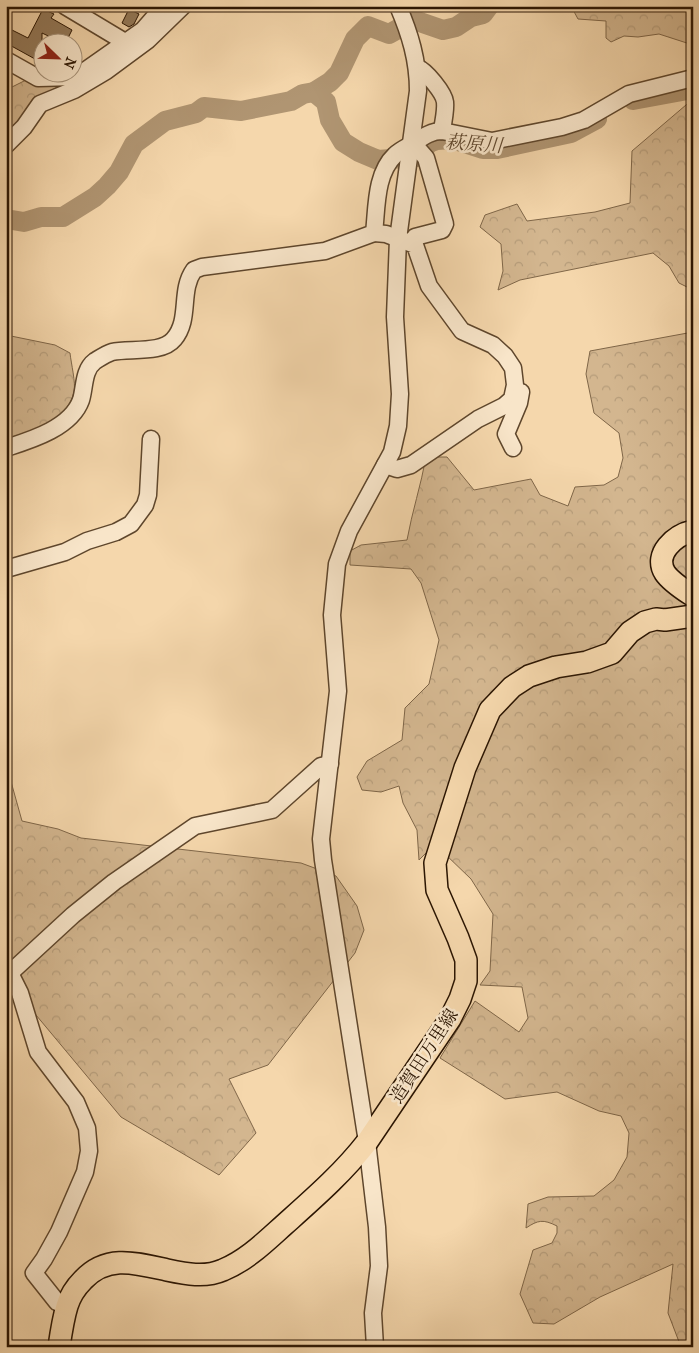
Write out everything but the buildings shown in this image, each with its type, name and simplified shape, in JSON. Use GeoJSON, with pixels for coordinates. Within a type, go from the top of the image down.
{"type":"FeatureCollection","features":[{"type":"Feature","properties":{"kind":"main road"},"geometry":{"type":"LineString","coordinates":[[693,530],[675,538],[668,545],[662,558],[661,566],[667,576],[693,596]]}},
{"type":"Feature","properties":{"kind":"main road","name":"造賀田万里線"},"geometry":{"type":"LineString","coordinates":[[59,1347],[67,1305],[76,1288],[90,1272],[107,1264],[120,1262],[139,1264],[188,1275],[203,1275],[222,1271],[248,1257],[354,1159],[450,1019],[466,981],[466,960],[437,890],[434,863],[465,768],[490,710],[512,687],[529,676],[556,667],[587,662],[612,653],[630,632],[645,622],[656,619],[665,620],[693,616]]}},
{"type":"Feature","properties":{"kind":"street"},"geometry":{"type":"LineString","coordinates":[[65,6],[125,42]]}},
{"type":"Feature","properties":{"kind":"street"},"geometry":{"type":"LineString","coordinates":[[6,60],[38,78],[76,77],[142,30],[164,6]]}},
{"type":"Feature","properties":{"kind":"street"},"geometry":{"type":"LineString","coordinates":[[6,145],[24,127],[40,104],[74,90],[106,71],[148,40],[182,6]]}},
{"type":"Feature","properties":{"kind":"street"},"geometry":{"type":"LineString","coordinates":[[375,1347],[373,1312],[378,1266],[377,1227],[367,1142],[321,839],[338,691],[332,615],[337,564],[350,531],[392,452],[398,426],[400,394],[395,317],[405,241],[406,178],[416,151],[418,68],[407,29],[398,6]]}},
{"type":"Feature","properties":{"kind":"street"},"geometry":{"type":"LineString","coordinates":[[418,68],[423,70],[445,101],[442,131]]}},
{"type":"Feature","properties":{"kind":"street"},"geometry":{"type":"LineString","coordinates":[[416,151],[434,131],[492,141],[562,128],[584,120],[629,94],[693,78]]}},
{"type":"Feature","properties":{"kind":"street"},"geometry":{"type":"LineString","coordinates":[[374,233],[379,186],[383,174],[393,156],[402,149],[416,151]]}},
{"type":"Feature","properties":{"kind":"street"},"geometry":{"type":"LineString","coordinates":[[405,241],[442,230],[445,224],[416,151]]}},
{"type":"Feature","properties":{"kind":"street"},"geometry":{"type":"LineString","coordinates":[[6,448],[41,437],[76,410],[81,400],[87,371],[93,362],[112,352],[152,348],[172,341],[179,332],[184,320],[187,284],[194,270],[202,267],[325,251],[374,233],[386,234],[405,241],[418,252],[429,286],[462,332],[493,345],[505,356],[512,368],[515,385],[512,399],[504,406],[478,419],[411,465],[397,469],[385,464]]}},
{"type":"Feature","properties":{"kind":"street"},"geometry":{"type":"LineString","coordinates":[[512,368],[516,367],[522,388],[519,403],[506,434],[513,448]]}},
{"type":"Feature","properties":{"kind":"street"},"geometry":{"type":"LineString","coordinates":[[6,569],[66,552],[87,541],[116,532],[131,524],[145,505],[148,495],[151,439]]}},
{"type":"Feature","properties":{"kind":"street"},"geometry":{"type":"LineString","coordinates":[[67,1305],[57,1302],[34,1273],[59,1232],[85,1172],[89,1151],[87,1128],[76,1102],[38,1052],[20,993],[8,973],[73,915],[114,882],[195,826],[272,810],[321,766],[330,764]]}},
{"type":"Feature","properties":{"kind":"green space"},"geometry":{"type":"Polygon","coordinates":[[[571,6],[693,6],[693,45],[659,34],[638,37],[624,36],[611,42],[606,38],[606,21],[578,19],[571,6]]]}},
{"type":"Feature","properties":{"kind":"green space"},"geometry":{"type":"Polygon","coordinates":[[[28,79],[32,80],[32,82],[59,86],[37,98],[6,142],[6,90],[28,79]]]}},
{"type":"Feature","properties":{"kind":"green space"},"geometry":{"type":"Polygon","coordinates":[[[693,99],[693,290],[679,283],[669,266],[653,253],[520,280],[498,290],[503,271],[501,244],[480,227],[485,215],[517,204],[527,221],[595,212],[630,203],[632,151],[693,99]]]}},
{"type":"Feature","properties":{"kind":"green space"},"geometry":{"type":"Polygon","coordinates":[[[693,332],[693,525],[657,568],[690,603],[684,610],[607,649],[502,688],[434,845],[419,860],[417,830],[403,803],[399,786],[381,792],[362,790],[357,777],[367,761],[402,740],[405,708],[429,684],[439,640],[421,583],[411,569],[350,565],[350,551],[361,545],[407,540],[426,457],[447,457],[474,490],[531,479],[540,495],[568,506],[575,487],[604,485],[618,477],[623,458],[619,433],[594,413],[586,374],[590,351],[693,332]]]}},
{"type":"Feature","properties":{"kind":"green space"},"geometry":{"type":"Polygon","coordinates":[[[6,335],[55,345],[70,353],[74,392],[64,411],[56,418],[37,429],[6,439],[6,335]]]}},
{"type":"Feature","properties":{"kind":"green space"},"geometry":{"type":"Polygon","coordinates":[[[693,535],[693,591],[666,559],[693,535]]]}},
{"type":"Feature","properties":{"kind":"green space"},"geometry":{"type":"Polygon","coordinates":[[[693,621],[693,1347],[681,1347],[668,1313],[673,1264],[600,1297],[554,1324],[533,1323],[520,1294],[533,1250],[552,1243],[557,1233],[557,1226],[541,1221],[526,1228],[528,1204],[548,1197],[594,1196],[614,1180],[627,1157],[629,1133],[621,1116],[599,1111],[557,1092],[505,1099],[440,1058],[475,1001],[519,1032],[528,1018],[522,987],[480,985],[490,971],[493,914],[471,879],[443,852],[494,713],[515,691],[633,635],[693,621]]]}},
{"type":"Feature","properties":{"kind":"green space"},"geometry":{"type":"Polygon","coordinates":[[[6,775],[10,778],[22,821],[58,829],[81,838],[301,863],[336,876],[357,906],[364,930],[355,953],[268,1065],[229,1079],[256,1133],[219,1175],[121,1117],[6,979],[6,775]]]}},
{"type":"Feature","properties":{"kind":"waterway","name":"萩原川"},"geometry":{"type":"LineString","coordinates":[[6,219],[24,222],[41,217],[63,217],[95,197],[107,186],[119,172],[134,144],[165,121],[196,113],[204,107],[241,111],[291,101],[303,94],[314,92],[330,82],[339,73],[355,39],[368,26],[389,34],[414,20],[443,30],[456,27],[471,17],[483,14],[489,6]]}},
{"type":"Feature","properties":{"kind":"waterway","name":"萩原川"},"geometry":{"type":"LineString","coordinates":[[633,100],[693,89]]}},
{"type":"Feature","properties":{"kind":"waterway","name":"萩原川"},"geometry":{"type":"LineString","coordinates":[[314,92],[326,102],[330,120],[343,142],[359,152],[378,160],[417,157],[429,143],[437,140],[452,139],[483,149],[497,149],[571,133],[597,119]]}}]}
